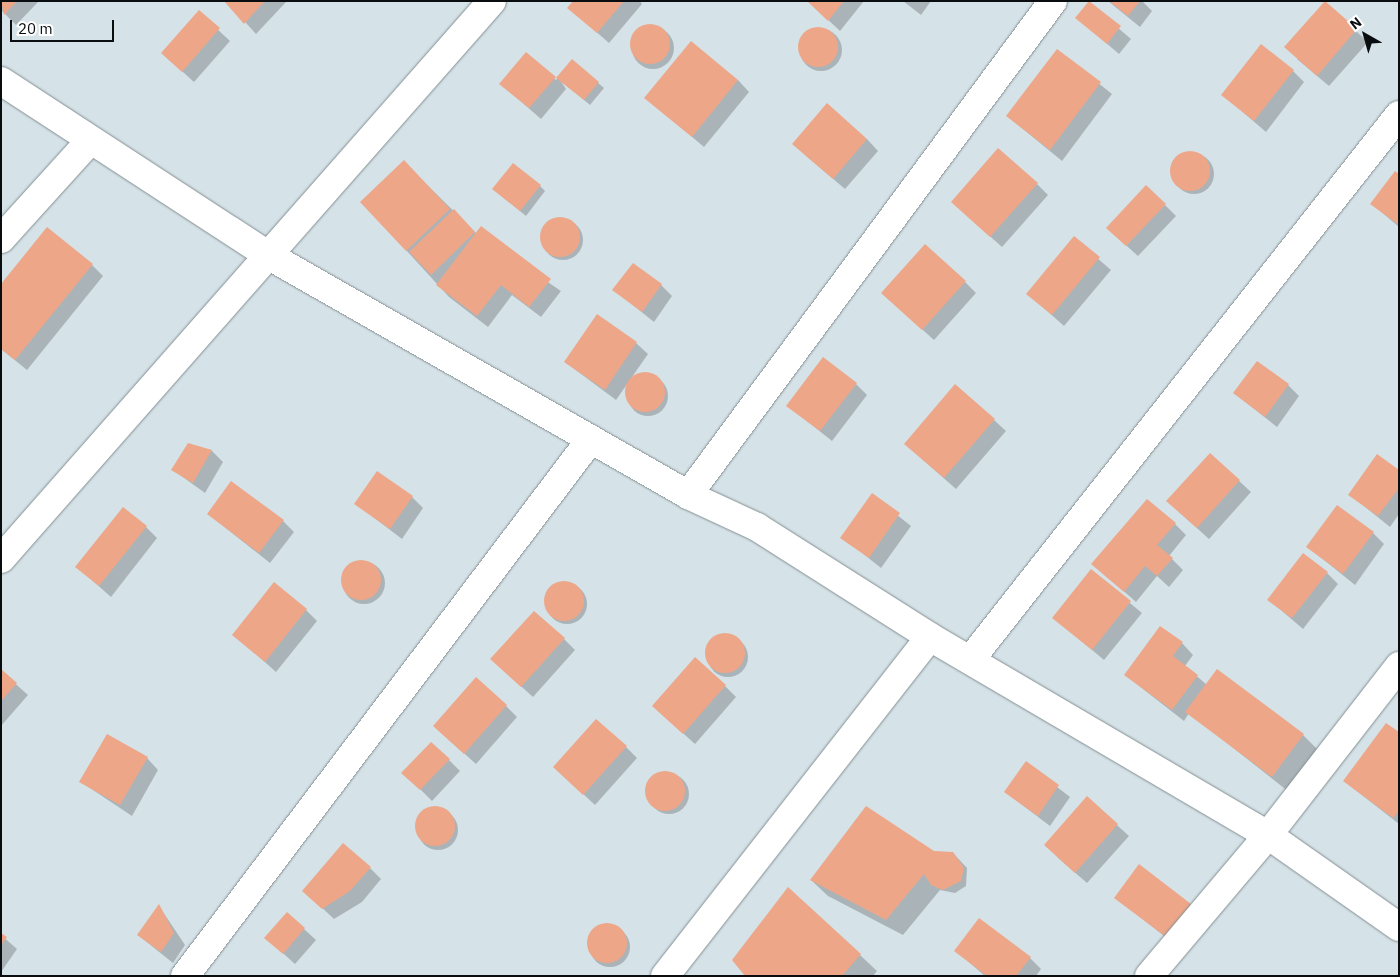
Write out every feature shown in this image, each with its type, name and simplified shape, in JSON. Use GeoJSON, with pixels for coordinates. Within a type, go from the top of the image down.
{"type":"FeatureCollection","features":[{"type":"Feature","properties":{"kind":"street"},"geometry":{"type":"LineString","coordinates":[[1,559],[266,254],[492,1]]}},
{"type":"Feature","properties":{"kind":"street"},"geometry":{"type":"LineString","coordinates":[[688,495],[1053,1]]}},
{"type":"Feature","properties":{"kind":"street"},"geometry":{"type":"LineString","coordinates":[[1,81],[266,254],[688,495],[757,527],[930,637],[971,659],[1268,835],[1399,927]]}},
{"type":"Feature","properties":{"kind":"street"},"geometry":{"type":"LineString","coordinates":[[971,659],[1399,115]]}},
{"type":"Feature","properties":{"kind":"street"},"geometry":{"type":"LineString","coordinates":[[1,239],[90,140]]}},
{"type":"Feature","properties":{"kind":"street"},"geometry":{"type":"LineString","coordinates":[[184,976],[591,439]]}},
{"type":"Feature","properties":{"kind":"street"},"geometry":{"type":"LineString","coordinates":[[665,976],[930,637]]}},
{"type":"Feature","properties":{"kind":"street"},"geometry":{"type":"LineString","coordinates":[[1149,976],[1268,835],[1399,666]]}},
{"type":"Feature","properties":{"kind":"building"},"geometry":{"type":"Polygon","coordinates":[[[1,1],[17,1],[4,15],[1,1]]]}},
{"type":"Feature","properties":{"kind":"building"},"geometry":{"type":"Polygon","coordinates":[[[224,1],[265,1],[244,24],[224,1]]]}},
{"type":"Feature","properties":{"kind":"building"},"geometry":{"type":"Polygon","coordinates":[[[573,1],[624,1],[597,33],[567,8],[573,1]]]}},
{"type":"Feature","properties":{"kind":"building"},"geometry":{"type":"Polygon","coordinates":[[[807,1],[844,1],[828,21],[807,1]]]}},
{"type":"Feature","properties":{"kind":"building"},"geometry":{"type":"Polygon","coordinates":[[[1089,1],[1121,26],[1107,44],[1075,18],[1089,1]]]}},
{"type":"Feature","properties":{"kind":"building"},"geometry":{"type":"Polygon","coordinates":[[[1109,1],[1140,1],[1128,16],[1109,1]]]}},
{"type":"Feature","properties":{"kind":"building"},"geometry":{"type":"Polygon","coordinates":[[[1325,1],[1357,29],[1317,76],[1284,47],[1325,1]]]}},
{"type":"Feature","properties":{"kind":"building"},"geometry":{"type":"Polygon","coordinates":[[[199,10],[220,28],[182,72],[161,53],[199,10]]]}},
{"type":"Feature","properties":{"kind":"building"},"geometry":{"type":"Polygon","coordinates":[[[646,24],[654,24],[661,27],[667,33],[670,44],[667,55],[661,61],[654,64],[646,64],[639,61],[633,55],[630,48],[630,40],[633,33],[639,27],[646,24]]]}},
{"type":"Feature","properties":{"kind":"building"},"geometry":{"type":"Polygon","coordinates":[[[814,27],[822,27],[829,30],[835,36],[838,47],[835,58],[829,64],[822,67],[814,67],[807,64],[801,58],[798,51],[798,43],[801,36],[807,30],[814,27]]]}},
{"type":"Feature","properties":{"kind":"building"},"geometry":{"type":"Polygon","coordinates":[[[691,41],[738,80],[692,137],[644,98],[691,41]]]}},
{"type":"Feature","properties":{"kind":"building"},"geometry":{"type":"Polygon","coordinates":[[[1261,44],[1294,70],[1254,121],[1221,95],[1261,44]]]}},
{"type":"Feature","properties":{"kind":"building"},"geometry":{"type":"Polygon","coordinates":[[[1057,49],[1101,82],[1050,150],[1006,116],[1057,49]]]}},
{"type":"Feature","properties":{"kind":"building"},"geometry":{"type":"Polygon","coordinates":[[[526,52],[556,77],[529,108],[499,84],[526,52]]]}},
{"type":"Feature","properties":{"kind":"building"},"geometry":{"type":"Polygon","coordinates":[[[572,59],[599,82],[584,100],[556,78],[572,59]]]}},
{"type":"Feature","properties":{"kind":"building"},"geometry":{"type":"Polygon","coordinates":[[[827,103],[867,139],[833,179],[792,144],[827,103]]]}},
{"type":"Feature","properties":{"kind":"building"},"geometry":{"type":"Polygon","coordinates":[[[998,148],[1038,183],[990,237],[951,202],[998,148]]]}},
{"type":"Feature","properties":{"kind":"building"},"geometry":{"type":"Polygon","coordinates":[[[1186,151],[1194,151],[1201,154],[1207,160],[1210,171],[1207,182],[1201,188],[1194,191],[1186,191],[1179,188],[1173,182],[1170,175],[1170,167],[1173,160],[1179,154],[1186,151]]]}},
{"type":"Feature","properties":{"kind":"building"},"geometry":{"type":"Polygon","coordinates":[[[404,160],[450,209],[406,251],[360,202],[404,160]]]}},
{"type":"Feature","properties":{"kind":"building"},"geometry":{"type":"Polygon","coordinates":[[[513,163],[541,185],[520,211],[492,189],[513,163]]]}},
{"type":"Feature","properties":{"kind":"building"},"geometry":{"type":"Polygon","coordinates":[[[1395,171],[1399,174],[1399,225],[1370,204],[1395,171]]]}},
{"type":"Feature","properties":{"kind":"building"},"geometry":{"type":"Polygon","coordinates":[[[1146,185],[1166,204],[1126,246],[1106,228],[1146,185]]]}},
{"type":"Feature","properties":{"kind":"building"},"geometry":{"type":"Polygon","coordinates":[[[454,209],[475,232],[431,275],[409,252],[454,209]]]}},
{"type":"Feature","properties":{"kind":"building"},"geometry":{"type":"Polygon","coordinates":[[[556,217],[564,217],[571,220],[577,226],[580,237],[577,248],[571,254],[564,257],[556,257],[549,254],[543,248],[540,241],[540,233],[543,226],[549,220],[556,217]]]}},
{"type":"Feature","properties":{"kind":"building"},"geometry":{"type":"Polygon","coordinates":[[[481,226],[551,279],[529,307],[501,285],[477,316],[436,285],[481,226]]]}},
{"type":"Feature","properties":{"kind":"building"},"geometry":{"type":"Polygon","coordinates":[[[47,227],[93,264],[15,360],[1,349],[1,284],[47,227]]]}},
{"type":"Feature","properties":{"kind":"building"},"geometry":{"type":"Polygon","coordinates":[[[1074,236],[1100,257],[1052,315],[1026,294],[1074,236]]]}},
{"type":"Feature","properties":{"kind":"building"},"geometry":{"type":"Polygon","coordinates":[[[925,244],[966,281],[922,330],[881,293],[925,244]]]}},
{"type":"Feature","properties":{"kind":"building"},"geometry":{"type":"Polygon","coordinates":[[[633,263],[662,284],[642,312],[612,290],[633,263]]]}},
{"type":"Feature","properties":{"kind":"building"},"geometry":{"type":"Polygon","coordinates":[[[597,314],[637,342],[605,390],[564,362],[597,314]]]}},
{"type":"Feature","properties":{"kind":"building"},"geometry":{"type":"Polygon","coordinates":[[[823,357],[857,383],[820,431],[786,406],[823,357]]]}},
{"type":"Feature","properties":{"kind":"building"},"geometry":{"type":"Polygon","coordinates":[[[1257,361],[1289,384],[1265,417],[1233,393],[1257,361]]]}},
{"type":"Feature","properties":{"kind":"building"},"geometry":{"type":"Polygon","coordinates":[[[641,372],[649,372],[656,375],[662,381],[665,392],[662,403],[656,409],[649,412],[641,412],[634,409],[628,403],[625,396],[625,388],[628,381],[634,375],[641,372]]]}},
{"type":"Feature","properties":{"kind":"building"},"geometry":{"type":"Polygon","coordinates":[[[955,384],[995,419],[944,478],[904,444],[955,384]]]}},
{"type":"Feature","properties":{"kind":"building"},"geometry":{"type":"Polygon","coordinates":[[[188,443],[212,450],[193,483],[171,470],[188,443]]]}},
{"type":"Feature","properties":{"kind":"building"},"geometry":{"type":"Polygon","coordinates":[[[1210,453],[1240,480],[1197,528],[1166,501],[1210,453]]]}},
{"type":"Feature","properties":{"kind":"building"},"geometry":{"type":"Polygon","coordinates":[[[1377,454],[1399,470],[1399,488],[1378,516],[1348,495],[1377,454]]]}},
{"type":"Feature","properties":{"kind":"building"},"geometry":{"type":"Polygon","coordinates":[[[377,471],[413,496],[390,529],[354,504],[377,471]]]}},
{"type":"Feature","properties":{"kind":"building"},"geometry":{"type":"Polygon","coordinates":[[[231,481],[284,520],[259,553],[207,514],[231,481]]]}},
{"type":"Feature","properties":{"kind":"building"},"geometry":{"type":"Polygon","coordinates":[[[872,493],[900,513],[869,558],[840,538],[872,493]]]}},
{"type":"Feature","properties":{"kind":"building"},"geometry":{"type":"Polygon","coordinates":[[[1147,499],[1176,523],[1157,545],[1173,558],[1157,576],[1145,566],[1124,592],[1091,564],[1147,499]]]}},
{"type":"Feature","properties":{"kind":"building"},"geometry":{"type":"Polygon","coordinates":[[[1337,505],[1374,532],[1343,574],[1306,547],[1337,505]]]}},
{"type":"Feature","properties":{"kind":"building"},"geometry":{"type":"Polygon","coordinates":[[[123,507],[147,526],[99,586],[75,567],[123,507]]]}},
{"type":"Feature","properties":{"kind":"building"},"geometry":{"type":"Polygon","coordinates":[[[1303,553],[1328,572],[1292,618],[1267,600],[1303,553]]]}},
{"type":"Feature","properties":{"kind":"building"},"geometry":{"type":"Polygon","coordinates":[[[357,560],[365,560],[372,563],[378,569],[381,580],[378,591],[372,597],[365,600],[357,600],[350,597],[344,591],[341,584],[341,576],[344,569],[350,563],[357,560]]]}},
{"type":"Feature","properties":{"kind":"building"},"geometry":{"type":"Polygon","coordinates":[[[1091,569],[1131,601],[1092,650],[1052,618],[1091,569]]]}},
{"type":"Feature","properties":{"kind":"building"},"geometry":{"type":"Polygon","coordinates":[[[560,581],[568,581],[575,584],[581,590],[584,601],[581,612],[575,618],[568,621],[560,621],[553,618],[547,612],[544,605],[544,597],[547,590],[553,584],[560,581]]]}},
{"type":"Feature","properties":{"kind":"building"},"geometry":{"type":"Polygon","coordinates":[[[274,582],[307,609],[265,662],[232,635],[274,582]]]}},
{"type":"Feature","properties":{"kind":"building"},"geometry":{"type":"Polygon","coordinates":[[[534,611],[565,638],[521,687],[490,659],[534,611]]]}},
{"type":"Feature","properties":{"kind":"building"},"geometry":{"type":"Polygon","coordinates":[[[1160,626],[1183,642],[1173,656],[1198,675],[1172,710],[1124,675],[1160,626]]]}},
{"type":"Feature","properties":{"kind":"building"},"geometry":{"type":"Polygon","coordinates":[[[721,633],[729,633],[736,636],[742,642],[745,653],[742,664],[736,670],[729,673],[721,673],[714,670],[708,664],[705,657],[705,649],[708,642],[714,636],[721,633]]]}},
{"type":"Feature","properties":{"kind":"building"},"geometry":{"type":"Polygon","coordinates":[[[695,657],[726,685],[683,734],[652,706],[695,657]]]}},
{"type":"Feature","properties":{"kind":"building"},"geometry":{"type":"Polygon","coordinates":[[[1,669],[17,683],[1,701],[1,669]]]}},
{"type":"Feature","properties":{"kind":"building"},"geometry":{"type":"Polygon","coordinates":[[[1217,669],[1304,734],[1272,777],[1185,712],[1217,669]]]}},
{"type":"Feature","properties":{"kind":"building"},"geometry":{"type":"Polygon","coordinates":[[[476,677],[507,705],[464,754],[433,726],[476,677]]]}},
{"type":"Feature","properties":{"kind":"building"},"geometry":{"type":"Polygon","coordinates":[[[596,719],[627,746],[583,795],[553,767],[596,719]]]}},
{"type":"Feature","properties":{"kind":"building"},"geometry":{"type":"Polygon","coordinates":[[[1386,723],[1399,732],[1399,811],[1393,818],[1343,781],[1386,723]]]}},
{"type":"Feature","properties":{"kind":"building"},"geometry":{"type":"Polygon","coordinates":[[[107,734],[148,757],[120,805],[79,782],[107,734]]]}},
{"type":"Feature","properties":{"kind":"building"},"geometry":{"type":"Polygon","coordinates":[[[431,742],[450,759],[420,790],[401,773],[431,742]]]}},
{"type":"Feature","properties":{"kind":"building"},"geometry":{"type":"Polygon","coordinates":[[[1026,761],[1059,785],[1038,816],[1004,792],[1026,761]]]}},
{"type":"Feature","properties":{"kind":"building"},"geometry":{"type":"Polygon","coordinates":[[[661,771],[669,771],[676,774],[682,780],[685,791],[682,802],[676,808],[669,811],[661,811],[654,808],[648,802],[645,795],[645,787],[648,780],[654,774],[661,771]]]}},
{"type":"Feature","properties":{"kind":"building"},"geometry":{"type":"Polygon","coordinates":[[[1087,796],[1118,824],[1075,873],[1044,845],[1087,796]]]}},
{"type":"Feature","properties":{"kind":"building"},"geometry":{"type":"Polygon","coordinates":[[[431,806],[439,806],[446,809],[452,815],[455,826],[452,837],[446,843],[439,846],[431,846],[424,843],[418,837],[415,830],[415,822],[418,815],[424,809],[431,806]]]}},
{"type":"Feature","properties":{"kind":"building"},"geometry":{"type":"Polygon","coordinates":[[[866,806],[934,851],[953,852],[964,868],[961,881],[943,890],[931,885],[924,874],[886,920],[810,880],[866,806]]]}},
{"type":"Feature","properties":{"kind":"building"},"geometry":{"type":"Polygon","coordinates":[[[343,843],[371,867],[350,891],[322,909],[302,891],[343,843]]]}},
{"type":"Feature","properties":{"kind":"building"},"geometry":{"type":"Polygon","coordinates":[[[1139,864],[1191,904],[1166,937],[1114,898],[1139,864]]]}},
{"type":"Feature","properties":{"kind":"building"},"geometry":{"type":"Polygon","coordinates":[[[788,887],[861,954],[842,976],[745,976],[732,960],[788,887]]]}},
{"type":"Feature","properties":{"kind":"building"},"geometry":{"type":"Polygon","coordinates":[[[159,904],[174,933],[161,952],[137,935],[159,904]]]}},
{"type":"Feature","properties":{"kind":"building"},"geometry":{"type":"Polygon","coordinates":[[[287,912],[305,928],[283,954],[264,938],[287,912]]]}},
{"type":"Feature","properties":{"kind":"building"},"geometry":{"type":"Polygon","coordinates":[[[979,918],[1031,957],[1016,976],[987,976],[954,951],[979,918]]]}},
{"type":"Feature","properties":{"kind":"building"},"geometry":{"type":"Polygon","coordinates":[[[603,923],[611,923],[618,926],[624,932],[627,943],[624,954],[618,960],[611,963],[603,963],[596,960],[590,954],[587,947],[587,939],[590,932],[596,926],[603,923]]]}},
{"type":"Feature","properties":{"kind":"building"},"geometry":{"type":"Polygon","coordinates":[[[1,933],[7,937],[1,945],[1,933]]]}}]}
